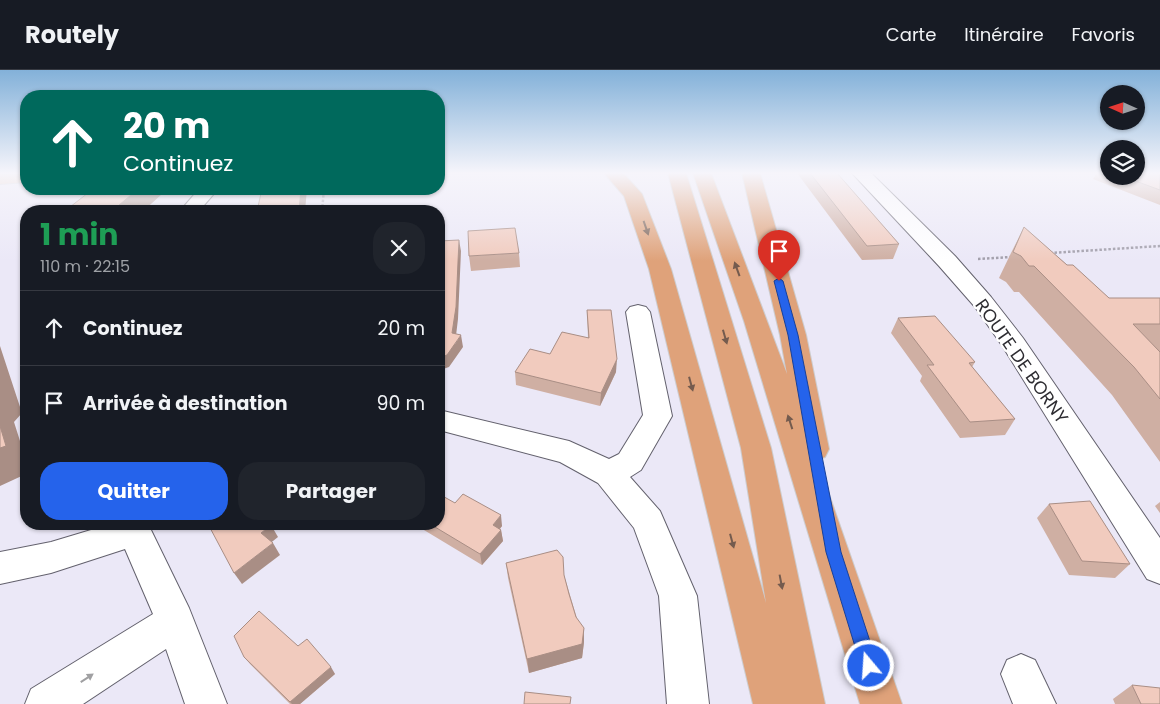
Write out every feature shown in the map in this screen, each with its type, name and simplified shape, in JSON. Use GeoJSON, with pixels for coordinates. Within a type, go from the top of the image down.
{"type":"FeatureCollection","features":[{"type":"Feature","properties":{"kind":"highway"},"geometry":{"type":"LineString","coordinates":[[636,203],[660,269],[774,704]]}},
{"type":"Feature","properties":{"kind":"highway"},"geometry":{"type":"LineString","coordinates":[[685,203],[756,448],[804,704]]}},
{"type":"Feature","properties":{"kind":"highway"},"geometry":{"type":"LineString","coordinates":[[713,203],[756,321],[833,552],[881,704]]}},
{"type":"Feature","properties":{"kind":"highway"},"geometry":{"type":"LineString","coordinates":[[758,203],[793,335],[833,552]]}},
{"type":"Feature","properties":{"kind":"street","name":"ROUTE DE BORNY"},"geometry":{"type":"LineString","coordinates":[[890,203],[947,261],[1014,344],[1160,568]]}},
{"type":"Feature","properties":{"kind":"street"},"geometry":{"type":"LineString","coordinates":[[609,474],[630,462],[658,416],[638,312]]}},
{"type":"Feature","properties":{"kind":"street"},"geometry":{"type":"LineString","coordinates":[[445,422],[569,454],[609,474],[648,521],[678,596],[688,704]]}},
{"type":"Feature","properties":{"kind":"street"},"geometry":{"type":"LineString","coordinates":[[0,568],[29,564],[99,544],[128,530]]}},
{"type":"Feature","properties":{"kind":"street"},"geometry":{"type":"LineString","coordinates":[[135,530],[175,621],[206,704]]}},
{"type":"Feature","properties":{"kind":"street"},"geometry":{"type":"LineString","coordinates":[[46,704],[175,621]]}},
{"type":"Feature","properties":{"kind":"path"},"geometry":{"type":"LineString","coordinates":[[1050,253],[1160,246]]}},
{"type":"Feature","properties":{"kind":"path"},"geometry":{"type":"LineString","coordinates":[[947,261],[1020,256]]}},
{"type":"Feature","properties":{"kind":"building"},"geometry":{"type":"Polygon","coordinates":[[[76,203],[122,203],[119,205],[73,205],[76,203]]]}},
{"type":"Feature","properties":{"kind":"building"},"geometry":{"type":"Polygon","coordinates":[[[259,203],[300,203],[300,205],[258,205],[259,203]]]}},
{"type":"Feature","properties":{"kind":"building"},"geometry":{"type":"Polygon","coordinates":[[[833,203],[863,203],[899,244],[867,246],[833,203]]]}},
{"type":"Feature","properties":{"kind":"building"},"geometry":{"type":"Polygon","coordinates":[[[1024,227],[1067,265],[1073,265],[1109,298],[1160,298],[1160,324],[1133,324],[1160,352],[1160,399],[1134,367],[1034,266],[1029,266],[1021,256],[1013,252],[1024,227]]]}},
{"type":"Feature","properties":{"kind":"building"},"geometry":{"type":"Polygon","coordinates":[[[515,228],[519,253],[469,256],[468,231],[515,228]]]}},
{"type":"Feature","properties":{"kind":"building"},"geometry":{"type":"Polygon","coordinates":[[[459,240],[456,307],[452,333],[461,335],[445,356],[445,241],[459,240]]]}},
{"type":"Feature","properties":{"kind":"building"},"geometry":{"type":"Polygon","coordinates":[[[587,310],[611,310],[617,359],[601,393],[515,372],[530,349],[550,354],[562,332],[589,338],[587,310]]]}},
{"type":"Feature","properties":{"kind":"building"},"geometry":{"type":"Polygon","coordinates":[[[935,316],[975,362],[969,363],[1015,419],[970,422],[927,365],[934,365],[898,318],[935,316]]]}},
{"type":"Feature","properties":{"kind":"building"},"geometry":{"type":"Polygon","coordinates":[[[0,426],[6,446],[0,448],[0,426]]]}},
{"type":"Feature","properties":{"kind":"building"},"geometry":{"type":"Polygon","coordinates":[[[463,494],[501,515],[493,525],[501,530],[480,554],[440,530],[445,530],[445,497],[455,503],[463,494]]]}},
{"type":"Feature","properties":{"kind":"building"},"geometry":{"type":"Polygon","coordinates":[[[1090,501],[1130,564],[1082,561],[1049,504],[1090,501]]]}},
{"type":"Feature","properties":{"kind":"building"},"geometry":{"type":"Polygon","coordinates":[[[211,530],[265,530],[261,533],[273,543],[234,573],[211,530]]]}},
{"type":"Feature","properties":{"kind":"building"},"geometry":{"type":"Polygon","coordinates":[[[557,550],[563,557],[564,575],[576,617],[584,628],[582,644],[527,659],[506,563],[557,550]]]}},
{"type":"Feature","properties":{"kind":"building"},"geometry":{"type":"Polygon","coordinates":[[[259,611],[298,646],[307,639],[331,667],[290,702],[244,657],[234,636],[259,611]]]}},
{"type":"Feature","properties":{"kind":"building"},"geometry":{"type":"Polygon","coordinates":[[[1132,685],[1160,688],[1160,704],[1141,704],[1132,685]]]}},
{"type":"Feature","properties":{"kind":"building"},"geometry":{"type":"Polygon","coordinates":[[[525,692],[571,697],[570,704],[524,704],[525,692]]]}},
{"type":"Feature","properties":{"kind":"route"},"geometry":{"type":"LineString","coordinates":[[779,281],[793,335],[833,552],[869,666]]}}]}
